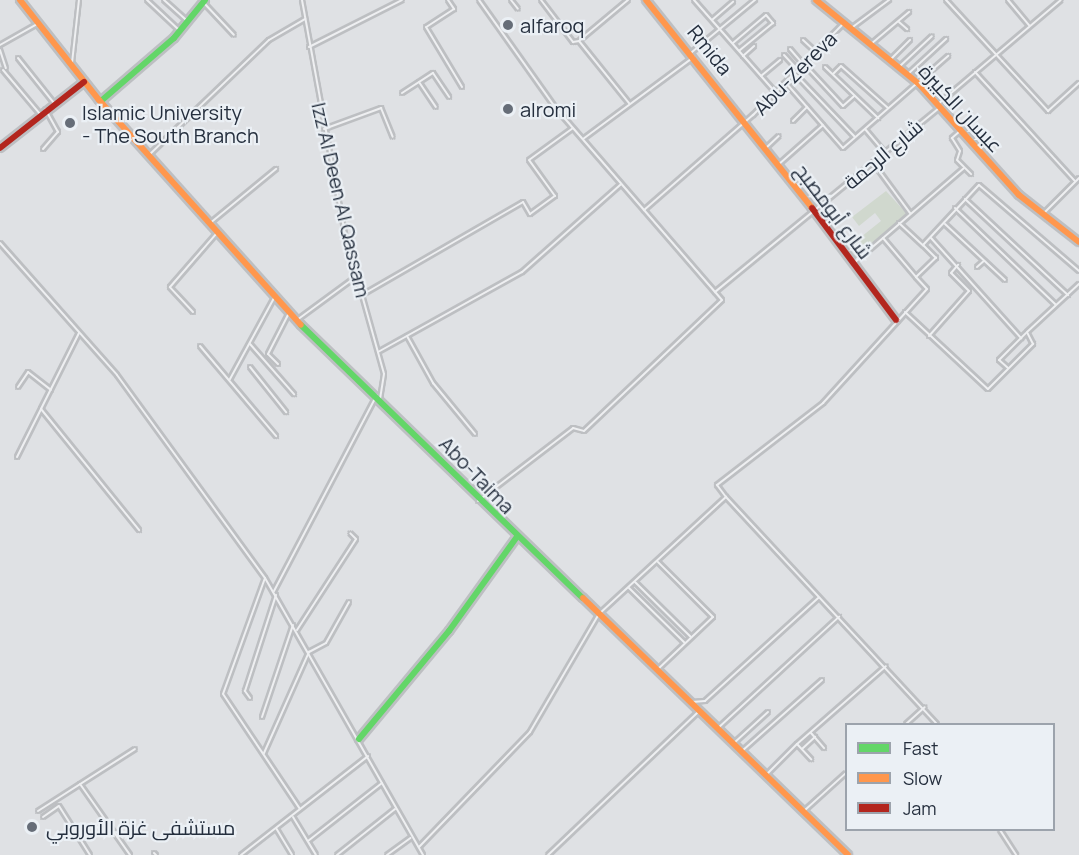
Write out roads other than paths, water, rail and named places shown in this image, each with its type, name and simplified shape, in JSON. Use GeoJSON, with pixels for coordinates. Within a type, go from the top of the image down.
{"type":"FeatureCollection","features":[{"type":"Feature","properties":{"kind":"street","name":"Abo-Taima"},"geometry":{"type":"LineString","coordinates":[[20,0],[72,63],[84,82],[274,298],[378,396],[516,538],[599,614],[698,712],[805,810],[848,855]]}},
{"type":"Feature","properties":{"kind":"street"},"geometry":{"type":"LineString","coordinates":[[72,63],[79,0]]}},
{"type":"Feature","properties":{"kind":"street"},"geometry":{"type":"LineString","coordinates":[[147,0],[180,31]]}},
{"type":"Feature","properties":{"kind":"street"},"geometry":{"type":"LineString","coordinates":[[164,0],[188,22]]}},
{"type":"Feature","properties":{"kind":"street","name":"Izz Al Deen Al Qassam"},"geometry":{"type":"LineString","coordinates":[[302,0],[324,129],[357,276],[384,374],[378,396]]}},
{"type":"Feature","properties":{"kind":"street"},"geometry":{"type":"LineString","coordinates":[[309,47],[402,0]]}},
{"type":"Feature","properties":{"kind":"street"},"geometry":{"type":"LineString","coordinates":[[448,0],[454,9],[426,27],[462,87]]}},
{"type":"Feature","properties":{"kind":"street"},"geometry":{"type":"LineString","coordinates":[[478,501],[573,428],[584,431],[722,300],[573,128],[479,0]]}},
{"type":"Feature","properties":{"kind":"street"},"geometry":{"type":"LineString","coordinates":[[511,0],[518,9]]}},
{"type":"Feature","properties":{"kind":"street"},"geometry":{"type":"LineString","coordinates":[[541,0],[575,44],[628,0]]}},
{"type":"Feature","properties":{"kind":"street","name":"Rmida"},"geometry":{"type":"LineString","coordinates":[[646,0],[694,55],[746,122]]}},
{"type":"Feature","properties":{"kind":"street"},"geometry":{"type":"LineString","coordinates":[[694,0],[776,93]]}},
{"type":"Feature","properties":{"kind":"street"},"geometry":{"type":"LineString","coordinates":[[583,139],[694,55],[755,0]]}},
{"type":"Feature","properties":{"kind":"street","name":"عبسان الكبيرة"},"geometry":{"type":"LineString","coordinates":[[816,0],[919,84],[1042,215],[1079,242]]}},
{"type":"Feature","properties":{"kind":"street"},"geometry":{"type":"LineString","coordinates":[[850,29],[889,0]]}},
{"type":"Feature","properties":{"kind":"street"},"geometry":{"type":"LineString","coordinates":[[946,0],[993,55],[1048,111],[1079,83]]}},
{"type":"Feature","properties":{"kind":"street"},"geometry":{"type":"LineString","coordinates":[[1008,0],[1029,25]]}},
{"type":"Feature","properties":{"kind":"street","name":"شارع الرحمة"},"geometry":{"type":"LineString","coordinates":[[715,292],[812,211],[874,164],[884,152],[993,55],[1061,0]]}},
{"type":"Feature","properties":{"kind":"street"},"geometry":{"type":"LineString","coordinates":[[101,101],[180,31],[204,1],[234,35]]}},
{"type":"Feature","properties":{"kind":"street"},"geometry":{"type":"LineString","coordinates":[[712,20],[733,2]]}},
{"type":"Feature","properties":{"kind":"street"},"geometry":{"type":"LineString","coordinates":[[871,44],[909,12]]}},
{"type":"Feature","properties":{"kind":"street"},"geometry":{"type":"LineString","coordinates":[[733,43],[766,15],[773,23],[739,51]]}},
{"type":"Feature","properties":{"kind":"street"},"geometry":{"type":"LineString","coordinates":[[149,156],[269,40],[305,19]]}},
{"type":"Feature","properties":{"kind":"street"},"geometry":{"type":"LineString","coordinates":[[0,45],[39,22]]}},
{"type":"Feature","properties":{"kind":"street"},"geometry":{"type":"LineString","coordinates":[[899,22],[907,29]]}},
{"type":"Feature","properties":{"kind":"street","name":"Abu-Zereva"},"geometry":{"type":"LineString","coordinates":[[644,210],[746,122],[843,24]]}},
{"type":"Feature","properties":{"kind":"street"},"geometry":{"type":"LineString","coordinates":[[899,67],[932,36]]}},
{"type":"Feature","properties":{"kind":"street"},"geometry":{"type":"LineString","coordinates":[[908,74],[946,39]]}},
{"type":"Feature","properties":{"kind":"street"},"geometry":{"type":"LineString","coordinates":[[803,40],[816,52]]}},
{"type":"Feature","properties":{"kind":"street"},"geometry":{"type":"LineString","coordinates":[[891,60],[910,40]]}},
{"type":"Feature","properties":{"kind":"street"},"geometry":{"type":"LineString","coordinates":[[579,41],[629,103]]}},
{"type":"Feature","properties":{"kind":"street"},"geometry":{"type":"LineString","coordinates":[[743,56],[754,46]]}},
{"type":"Feature","properties":{"kind":"street"},"geometry":{"type":"LineString","coordinates":[[0,50],[5,69],[58,132],[43,149]]}},
{"type":"Feature","properties":{"kind":"street"},"geometry":{"type":"LineString","coordinates":[[790,50],[843,106],[855,95]]}},
{"type":"Feature","properties":{"kind":"street"},"geometry":{"type":"LineString","coordinates":[[784,55],[798,70]]}},
{"type":"Feature","properties":{"kind":"street"},"geometry":{"type":"LineString","coordinates":[[786,83],[843,148],[919,84],[948,56]]}},
{"type":"Feature","properties":{"kind":"street"},"geometry":{"type":"LineString","coordinates":[[18,58],[54,103]]}},
{"type":"Feature","properties":{"kind":"street"},"geometry":{"type":"LineString","coordinates":[[761,76],[780,60]]}},
{"type":"Feature","properties":{"kind":"street"},"geometry":{"type":"LineString","coordinates":[[825,66],[878,118]]}},
{"type":"Feature","properties":{"kind":"street"},"geometry":{"type":"LineString","coordinates":[[833,74],[841,66],[889,109]]}},
{"type":"Feature","properties":{"kind":"street"},"geometry":{"type":"LineString","coordinates":[[975,72],[1075,181]]}},
{"type":"Feature","properties":{"kind":"street"},"geometry":{"type":"LineString","coordinates":[[402,93],[433,73],[449,97]]}},
{"type":"Feature","properties":{"kind":"street"},"geometry":{"type":"LineString","coordinates":[[795,73],[855,137]]}},
{"type":"Feature","properties":{"kind":"street"},"geometry":{"type":"LineString","coordinates":[[0,148],[42,111],[84,82]]}},
{"type":"Feature","properties":{"kind":"street"},"geometry":{"type":"LineString","coordinates":[[419,82],[436,107]]}},
{"type":"Feature","properties":{"kind":"street"},"geometry":{"type":"LineString","coordinates":[[793,121],[807,107]]}},
{"type":"Feature","properties":{"kind":"street"},"geometry":{"type":"LineString","coordinates":[[324,129],[381,108],[393,137]]}},
{"type":"Feature","properties":{"kind":"street","name":"شارع أبومصبح"},"geometry":{"type":"LineString","coordinates":[[746,122],[896,320]]}},
{"type":"Feature","properties":{"kind":"street"},"geometry":{"type":"LineString","coordinates":[[778,165],[823,125]]}},
{"type":"Feature","properties":{"kind":"street"},"geometry":{"type":"LineString","coordinates":[[362,295],[523,202],[530,214],[555,196],[529,160],[573,128]]}},
{"type":"Feature","properties":{"kind":"street"},"geometry":{"type":"LineString","coordinates":[[865,128],[884,152]]}},
{"type":"Feature","properties":{"kind":"street"},"geometry":{"type":"LineString","coordinates":[[961,130],[952,138],[964,168],[970,174]]}},
{"type":"Feature","properties":{"kind":"street"},"geometry":{"type":"LineString","coordinates":[[765,149],[779,136]]}},
{"type":"Feature","properties":{"kind":"street"},"geometry":{"type":"LineString","coordinates":[[874,164],[910,213]]}},
{"type":"Feature","properties":{"kind":"street"},"geometry":{"type":"LineString","coordinates":[[854,263],[964,168]]}},
{"type":"Feature","properties":{"kind":"street"},"geometry":{"type":"LineString","coordinates":[[209,224],[276,170]]}},
{"type":"Feature","properties":{"kind":"street"},"geometry":{"type":"LineString","coordinates":[[1042,215],[1079,178]]}},
{"type":"Feature","properties":{"kind":"street"},"geometry":{"type":"LineString","coordinates":[[378,352],[522,272],[621,184]]}},
{"type":"Feature","properties":{"kind":"street"},"geometry":{"type":"LineString","coordinates":[[923,245],[945,224],[955,208],[979,184],[1079,271]]}},
{"type":"Feature","properties":{"kind":"street"},"geometry":{"type":"LineString","coordinates":[[965,199],[1068,295]]}},
{"type":"Feature","properties":{"kind":"street"},"geometry":{"type":"LineString","coordinates":[[955,208],[1056,304]]}},
{"type":"Feature","properties":{"kind":"street"},"geometry":{"type":"LineString","coordinates":[[899,223],[936,258],[916,277]]}},
{"type":"Feature","properties":{"kind":"street"},"geometry":{"type":"LineString","coordinates":[[945,224],[1005,280]]}},
{"type":"Feature","properties":{"kind":"street"},"geometry":{"type":"LineString","coordinates":[[193,312],[170,287],[217,233]]}},
{"type":"Feature","properties":{"kind":"street"},"geometry":{"type":"LineString","coordinates":[[883,238],[927,289],[896,320],[824,403],[717,485],[818,598],[925,707],[936,723]]}},
{"type":"Feature","properties":{"kind":"street"},"geometry":{"type":"LineString","coordinates":[[931,238],[979,284],[991,310],[1021,338]]}},
{"type":"Feature","properties":{"kind":"street"},"geometry":{"type":"LineString","coordinates":[[0,243],[151,420],[265,578],[359,738],[410,837],[423,855]]}},
{"type":"Feature","properties":{"kind":"street"},"geometry":{"type":"LineString","coordinates":[[977,267],[984,261]]}},
{"type":"Feature","properties":{"kind":"street"},"geometry":{"type":"LineString","coordinates":[[929,336],[969,291],[951,273],[958,265]]}},
{"type":"Feature","properties":{"kind":"street"},"geometry":{"type":"LineString","coordinates":[[297,320],[357,276]]}},
{"type":"Feature","properties":{"kind":"street"},"geometry":{"type":"LineString","coordinates":[[1008,368],[999,360],[1079,284]]}},
{"type":"Feature","properties":{"kind":"street"},"geometry":{"type":"LineString","coordinates":[[230,379],[274,298]]}},
{"type":"Feature","properties":{"kind":"street"},"geometry":{"type":"LineString","coordinates":[[905,312],[988,389],[1033,344],[1026,333]]}},
{"type":"Feature","properties":{"kind":"street"},"geometry":{"type":"LineString","coordinates":[[278,364],[268,354],[289,313]]}},
{"type":"Feature","properties":{"kind":"street"},"geometry":{"type":"LineString","coordinates":[[17,457],[79,333]]}},
{"type":"Feature","properties":{"kind":"street"},"geometry":{"type":"LineString","coordinates":[[407,336],[433,383],[475,434]]}},
{"type":"Feature","properties":{"kind":"street"},"geometry":{"type":"LineString","coordinates":[[249,344],[294,394]]}},
{"type":"Feature","properties":{"kind":"street"},"geometry":{"type":"LineString","coordinates":[[200,346],[276,436]]}},
{"type":"Feature","properties":{"kind":"street"},"geometry":{"type":"LineString","coordinates":[[250,367],[286,412]]}},
{"type":"Feature","properties":{"kind":"street"},"geometry":{"type":"LineString","coordinates":[[18,387],[28,372],[51,390]]}},
{"type":"Feature","properties":{"kind":"street"},"geometry":{"type":"LineString","coordinates":[[273,591],[378,396]]}},
{"type":"Feature","properties":{"kind":"street"},"geometry":{"type":"LineString","coordinates":[[40,409],[139,530]]}},
{"type":"Feature","properties":{"kind":"street"},"geometry":{"type":"LineString","coordinates":[[419,847],[530,732],[599,614],[726,497]]}},
{"type":"Feature","properties":{"kind":"street"},"geometry":{"type":"LineString","coordinates":[[297,630],[356,539],[350,533]]}},
{"type":"Feature","properties":{"kind":"street"},"geometry":{"type":"LineString","coordinates":[[359,738],[449,631],[516,538]]}},
{"type":"Feature","properties":{"kind":"street"},"geometry":{"type":"LineString","coordinates":[[657,670],[713,616],[658,562]]}},
{"type":"Feature","properties":{"kind":"street"},"geometry":{"type":"LineString","coordinates":[[265,578],[223,694],[300,809]]}},
{"type":"Feature","properties":{"kind":"street"},"geometry":{"type":"LineString","coordinates":[[635,582],[691,638]]}},
{"type":"Feature","properties":{"kind":"street"},"geometry":{"type":"LineString","coordinates":[[629,588],[685,643]]}},
{"type":"Feature","properties":{"kind":"street"},"geometry":{"type":"LineString","coordinates":[[250,698],[245,691],[276,596]]}},
{"type":"Feature","properties":{"kind":"street"},"geometry":{"type":"LineString","coordinates":[[691,705],[696,697],[705,700],[818,598]]}},
{"type":"Feature","properties":{"kind":"street"},"geometry":{"type":"LineString","coordinates":[[264,753],[309,652],[326,643],[349,602]]}},
{"type":"Feature","properties":{"kind":"street"},"geometry":{"type":"LineString","coordinates":[[717,729],[839,617]]}},
{"type":"Feature","properties":{"kind":"street"},"geometry":{"type":"LineString","coordinates":[[262,717],[293,625]]}},
{"type":"Feature","properties":{"kind":"street"},"geometry":{"type":"LineString","coordinates":[[767,774],[797,744],[886,666]]}},
{"type":"Feature","properties":{"kind":"street"},"geometry":{"type":"LineString","coordinates":[[742,751],[822,680]]}},
{"type":"Feature","properties":{"kind":"street"},"geometry":{"type":"LineString","coordinates":[[907,723],[925,707]]}},
{"type":"Feature","properties":{"kind":"street"},"geometry":{"type":"LineString","coordinates":[[548,855],[698,712]]}},
{"type":"Feature","properties":{"kind":"street"},"geometry":{"type":"LineString","coordinates":[[734,743],[768,712]]}},
{"type":"Feature","properties":{"kind":"street"},"geometry":{"type":"LineString","coordinates":[[811,733],[824,748]]}},
{"type":"Feature","properties":{"kind":"street"},"geometry":{"type":"LineString","coordinates":[[802,750],[815,737]]}},
{"type":"Feature","properties":{"kind":"street"},"geometry":{"type":"LineString","coordinates":[[797,744],[811,759]]}},
{"type":"Feature","properties":{"kind":"street"},"geometry":{"type":"LineString","coordinates":[[38,811],[135,749]]}},
{"type":"Feature","properties":{"kind":"street"},"geometry":{"type":"LineString","coordinates":[[241,855],[368,756]]}},
{"type":"Feature","properties":{"kind":"street"},"geometry":{"type":"LineString","coordinates":[[805,810],[845,774]]}},
{"type":"Feature","properties":{"kind":"street"},"geometry":{"type":"LineString","coordinates":[[308,842],[382,783]]}},
{"type":"Feature","properties":{"kind":"street"},"geometry":{"type":"LineString","coordinates":[[80,784],[130,855]]}},
{"type":"Feature","properties":{"kind":"street"},"geometry":{"type":"LineString","coordinates":[[43,817],[59,806],[90,855]]}},
{"type":"Feature","properties":{"kind":"street"},"geometry":{"type":"LineString","coordinates":[[337,855],[395,809]]}},
{"type":"Feature","properties":{"kind":"street"},"geometry":{"type":"LineString","coordinates":[[292,816],[316,855]]}},
{"type":"Feature","properties":{"kind":"street"},"geometry":{"type":"LineString","coordinates":[[276,828],[292,855]]}},
{"type":"Feature","properties":{"kind":"street"},"geometry":{"type":"LineString","coordinates":[[1001,831],[1016,855]]}},
{"type":"Feature","properties":{"kind":"street"},"geometry":{"type":"LineString","coordinates":[[387,855],[410,837]]}},
{"type":"Feature","properties":{"kind":"place","name":"alfaroq"},"geometry":{"type":"Point","coordinates":[508,25]}},
{"type":"Feature","properties":{"kind":"place","name":"alromi"},"geometry":{"type":"Point","coordinates":[508,109]}},
{"type":"Feature","properties":{"kind":"place","name":"Islamic University - The South Branch"},"geometry":{"type":"Point","coordinates":[70,123]}},
{"type":"Feature","properties":{"kind":"place","name":"مستشفى غزة الأوروبي"},"geometry":{"type":"Point","coordinates":[32,827]}}]}
